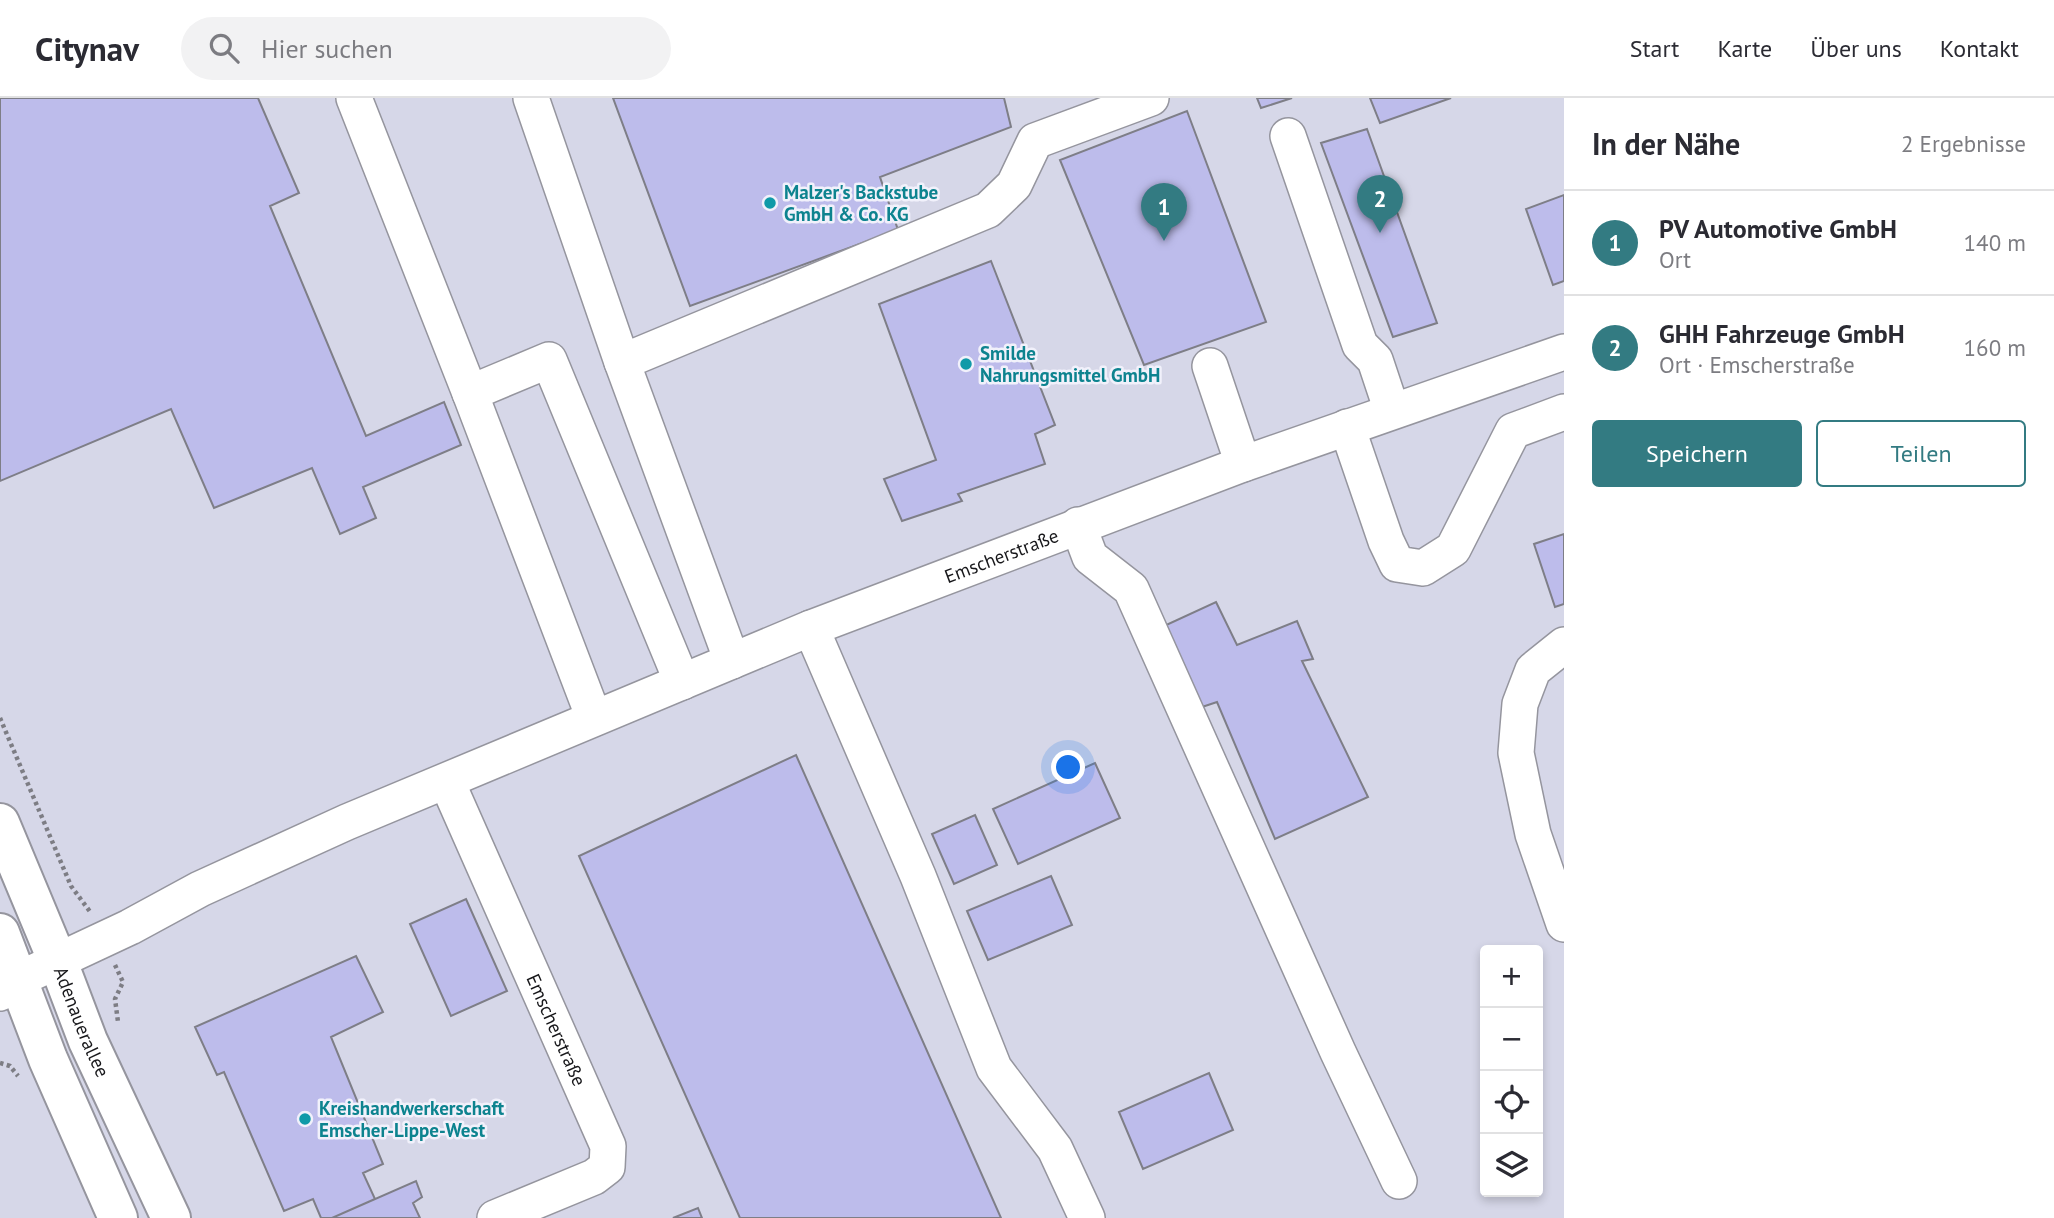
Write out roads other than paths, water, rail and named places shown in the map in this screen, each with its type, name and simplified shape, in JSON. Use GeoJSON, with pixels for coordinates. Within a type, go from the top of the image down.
{"type":"FeatureCollection","features":[{"type":"Feature","properties":{"kind":"main road","name":"Adenauerallee"},"geometry":{"type":"LineString","coordinates":[[0,823],[88,1041],[171,1218]]}},
{"type":"Feature","properties":{"kind":"main road"},"geometry":{"type":"LineString","coordinates":[[0,933],[10,986],[48,1059],[118,1218]]}},
{"type":"Feature","properties":{"kind":"street"},"geometry":{"type":"LineString","coordinates":[[354,98],[594,718]]}},
{"type":"Feature","properties":{"kind":"street"},"geometry":{"type":"LineString","coordinates":[[531,98],[622,362],[733,661]]}},
{"type":"Feature","properties":{"kind":"street"},"geometry":{"type":"LineString","coordinates":[[622,362],[988,210],[1014,185],[1035,141],[1151,98]]}},
{"type":"Feature","properties":{"kind":"street"},"geometry":{"type":"LineString","coordinates":[[1288,136],[1360,345],[1375,360],[1392,411]]}},
{"type":"Feature","properties":{"kind":"street","name":"Emscherstraße"},"geometry":{"type":"LineString","coordinates":[[10,986],[130,928],[200,889],[347,822],[811,628],[1243,464],[1564,352]]}},
{"type":"Feature","properties":{"kind":"street"},"geometry":{"type":"LineString","coordinates":[[470,393],[550,360],[682,682]]}},
{"type":"Feature","properties":{"kind":"street"},"geometry":{"type":"LineString","coordinates":[[1210,366],[1243,464]]}},
{"type":"Feature","properties":{"kind":"street"},"geometry":{"type":"LineString","coordinates":[[1347,427],[1386,541],[1397,564],[1423,568],[1452,549],[1513,431],[1564,412]]}},
{"type":"Feature","properties":{"kind":"street"},"geometry":{"type":"LineString","coordinates":[[1078,525],[1090,557],[1131,589],[1338,1052],[1399,1181]]}},
{"type":"Feature","properties":{"kind":"street"},"geometry":{"type":"LineString","coordinates":[[811,628],[918,876],[995,1068],[1055,1149],[1087,1218]]}},
{"type":"Feature","properties":{"kind":"street"},"geometry":{"type":"LineString","coordinates":[[1564,645],[1533,670],[1520,704],[1516,753],[1533,834],[1564,924]]}},
{"type":"Feature","properties":{"kind":"street","name":"Emscherstraße"},"geometry":{"type":"LineString","coordinates":[[447,782],[608,1146],[607,1167],[594,1177],[495,1218]]}},
{"type":"Feature","properties":{"kind":"place","name":"Malzer's Backstube GmbH & Co. KG"},"geometry":{"type":"Point","coordinates":[770,203]}},
{"type":"Feature","properties":{"kind":"place","name":"GHH Fahrzeuge GmbH"},"geometry":{"type":"Point","coordinates":[1380,233]}},
{"type":"Feature","properties":{"kind":"place","name":"PV Automotive GmbH"},"geometry":{"type":"Point","coordinates":[1164,241]}},
{"type":"Feature","properties":{"kind":"place","name":"Smilde Nahrungsmittel GmbH"},"geometry":{"type":"Point","coordinates":[966,364]}},
{"type":"Feature","properties":{"kind":"place","name":"Kreishandwerkerschaft Emscher-Lippe-West"},"geometry":{"type":"Point","coordinates":[305,1119]}}]}
